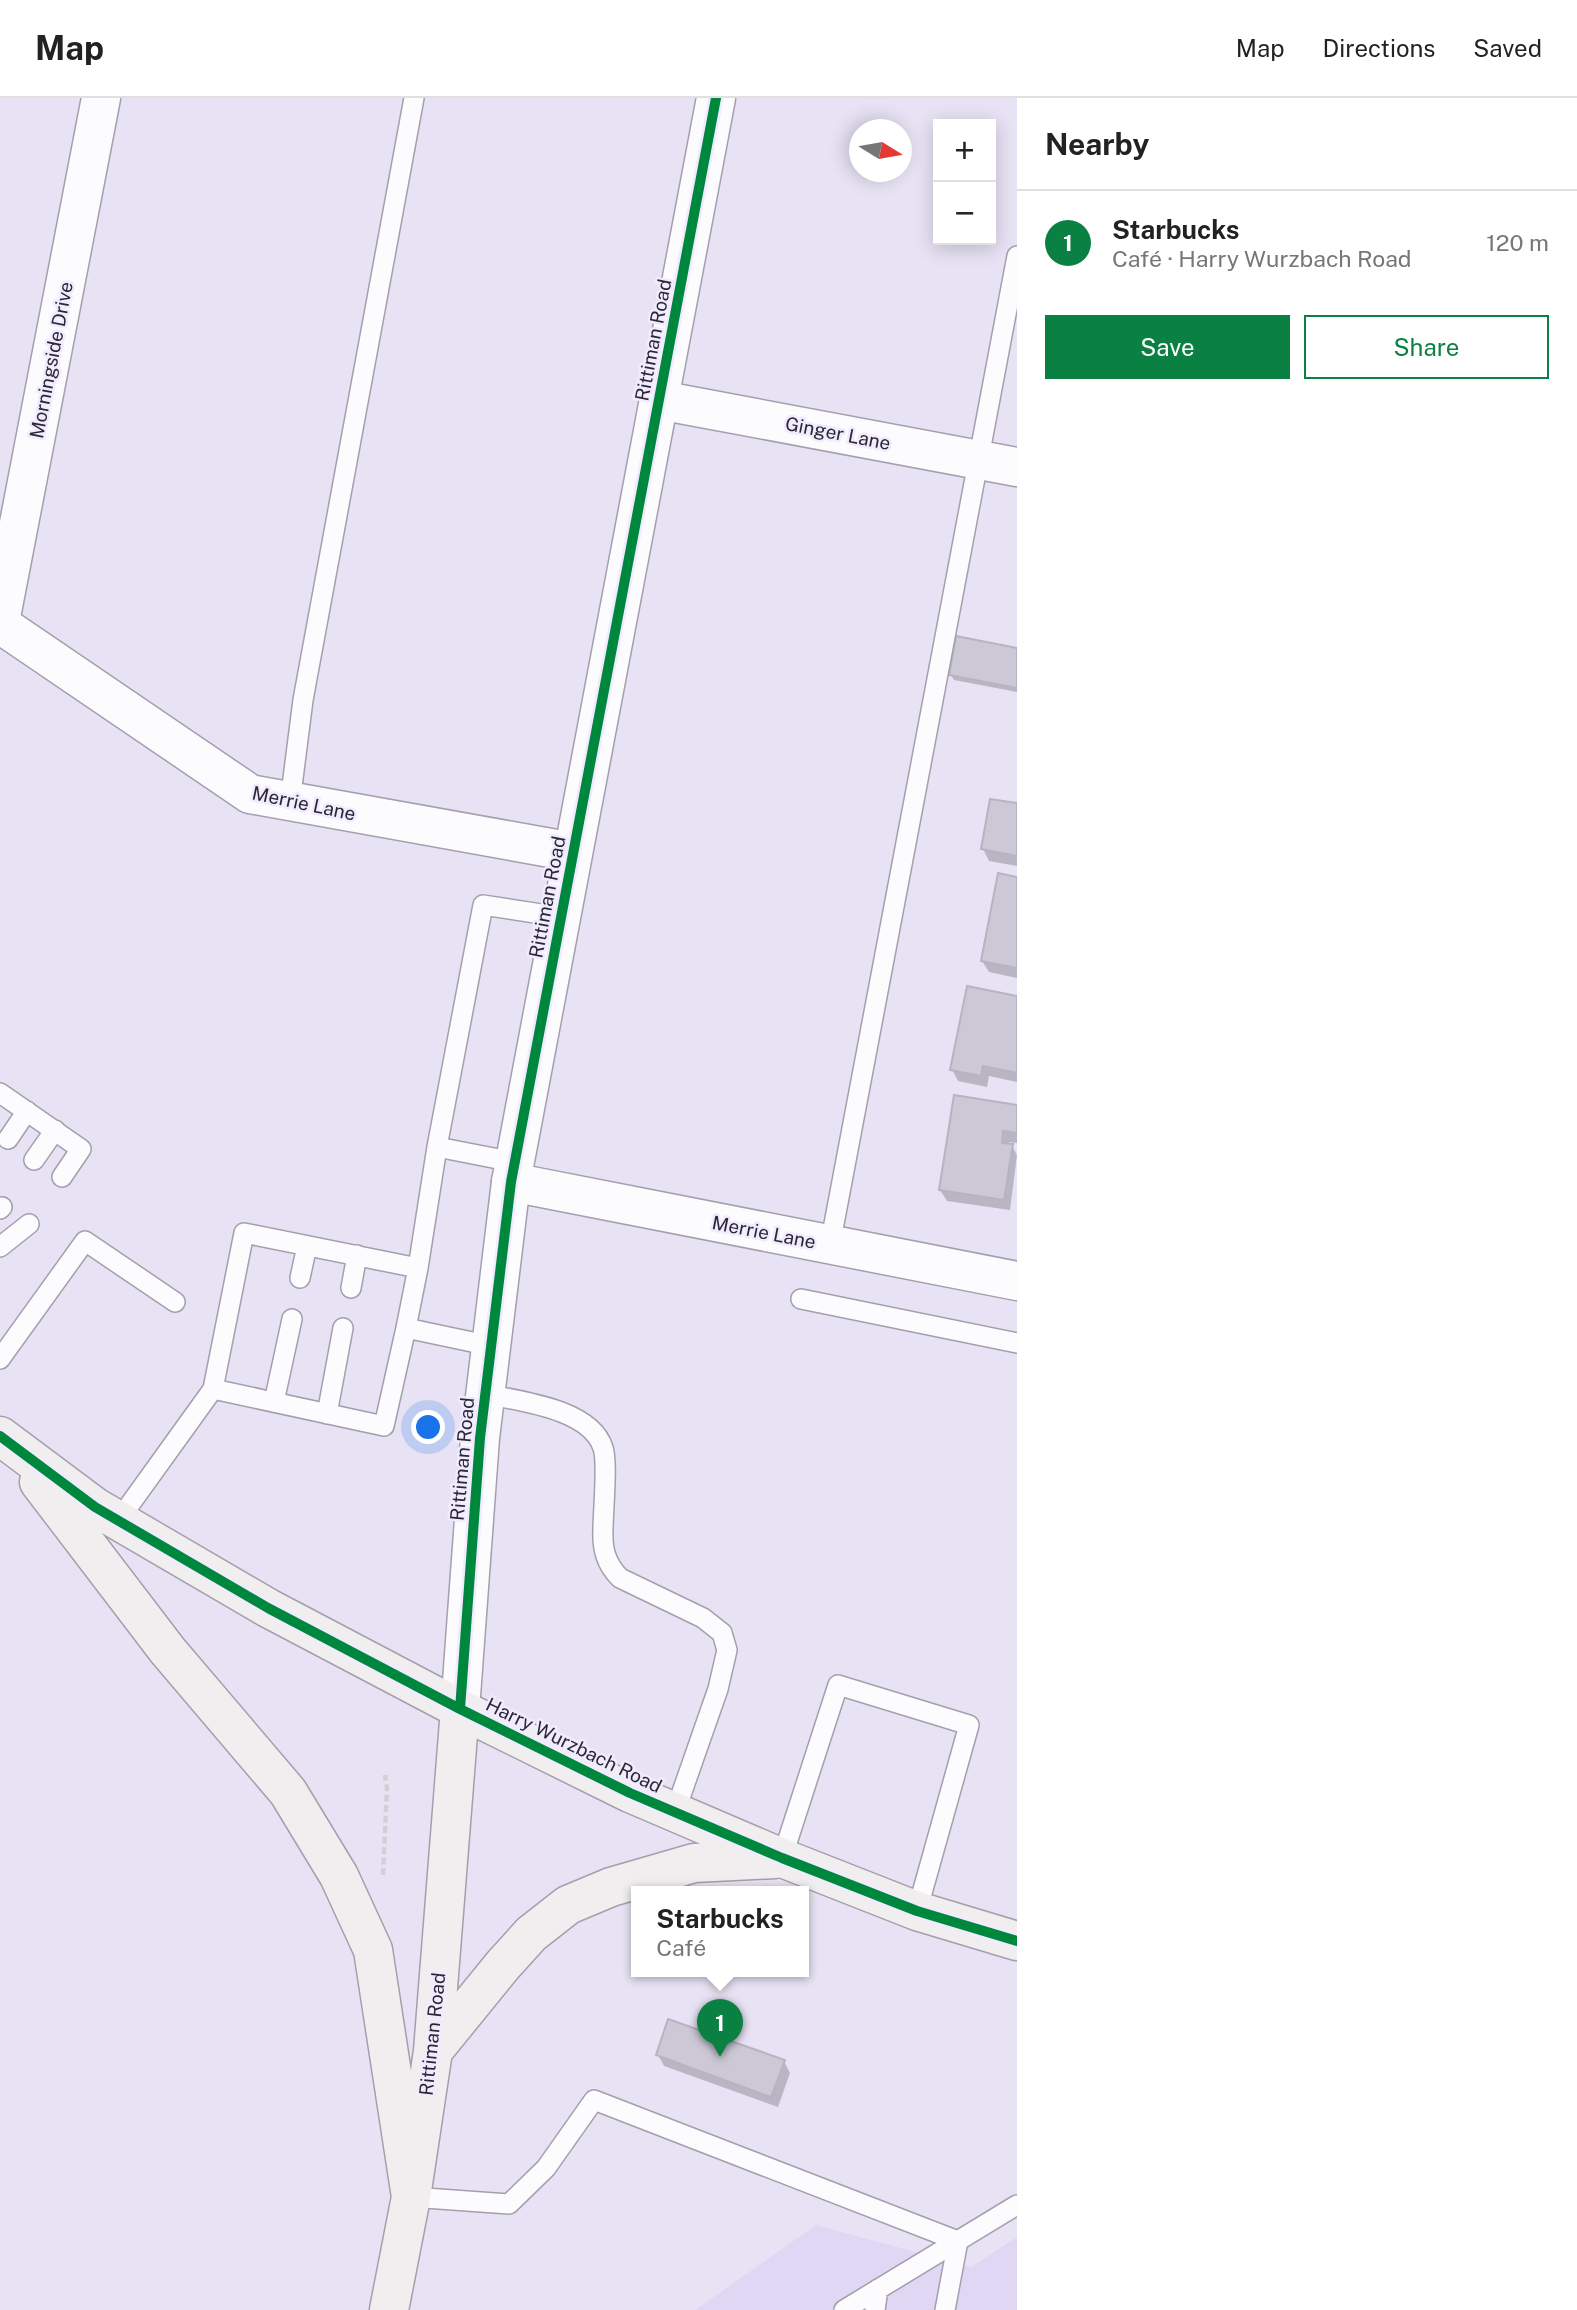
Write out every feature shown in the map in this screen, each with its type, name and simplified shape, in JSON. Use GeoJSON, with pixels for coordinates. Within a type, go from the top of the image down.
{"type":"FeatureCollection","features":[{"type":"Feature","properties":{"kind":"main road","name":"Harry Wurzbach Road"},"geometry":{"type":"LineString","coordinates":[[5,1440],[118,1521],[268,1608],[460,1709],[630,1793],[782,1858],[917,1911],[1017,1941]]}},
{"type":"Feature","properties":{"kind":"main road"},"geometry":{"type":"LineString","coordinates":[[5,1440],[168,1651],[288,1792],[340,1876],[373,1950],[411,2197]]}},
{"type":"Feature","properties":{"kind":"main road","name":"Rittiman Road"},"geometry":{"type":"LineString","coordinates":[[390,2310],[411,2197],[432,2051],[460,1709]]}},
{"type":"Feature","properties":{"kind":"main road"},"geometry":{"type":"LineString","coordinates":[[432,2051],[531,1934],[568,1905],[611,1887],[694,1863],[782,1858]]}},
{"type":"Feature","properties":{"kind":"street","name":"Morningside Drive"},"geometry":{"type":"LineString","coordinates":[[0,623],[101,98]]}},
{"type":"Feature","properties":{"kind":"street","name":"Rittiman Road"},"geometry":{"type":"LineString","coordinates":[[460,1709],[480,1437],[512,1172],[716,98]]}},
{"type":"Feature","properties":{"kind":"street","name":"Ginger Lane"},"geometry":{"type":"LineString","coordinates":[[659,400],[1017,467]]}},
{"type":"Feature","properties":{"kind":"street","name":"Merrie Lane"},"geometry":{"type":"LineString","coordinates":[[0,623],[250,794],[573,852]]}},
{"type":"Feature","properties":{"kind":"street","name":"Merrie Lane"},"geometry":{"type":"LineString","coordinates":[[512,1172],[830,1244],[1017,1281]]}},
{"type":"Feature","properties":{"kind":"lane"},"geometry":{"type":"LineString","coordinates":[[290,802],[303,700],[414,98]]}},
{"type":"Feature","properties":{"kind":"lane"},"geometry":{"type":"LineString","coordinates":[[830,1244],[1017,256]]}},
{"type":"Feature","properties":{"kind":"lane"},"geometry":{"type":"LineString","coordinates":[[214,1389],[384,1426],[418,1268],[437,1147],[483,905],[561,917]]}},
{"type":"Feature","properties":{"kind":"lane"},"geometry":{"type":"LineString","coordinates":[[0,1093],[81,1149],[62,1177]]}},
{"type":"Feature","properties":{"kind":"lane"},"geometry":{"type":"LineString","coordinates":[[8,1139],[27,1111]]}},
{"type":"Feature","properties":{"kind":"lane"},"geometry":{"type":"LineString","coordinates":[[34,1160],[55,1130]]}},
{"type":"Feature","properties":{"kind":"lane"},"geometry":{"type":"LineString","coordinates":[[437,1147],[512,1172]]}},
{"type":"Feature","properties":{"kind":"lane"},"geometry":{"type":"LineString","coordinates":[[0,1247],[29,1224]]}},
{"type":"Feature","properties":{"kind":"lane"},"geometry":{"type":"LineString","coordinates":[[118,1521],[214,1389],[244,1233],[418,1268]]}},
{"type":"Feature","properties":{"kind":"lane"},"geometry":{"type":"LineString","coordinates":[[0,1359],[85,1241],[175,1303]]}},
{"type":"Feature","properties":{"kind":"lane"},"geometry":{"type":"LineString","coordinates":[[300,1278],[307,1245]]}},
{"type":"Feature","properties":{"kind":"lane"},"geometry":{"type":"LineString","coordinates":[[351,1288],[357,1255]]}},
{"type":"Feature","properties":{"kind":"lane"},"geometry":{"type":"LineString","coordinates":[[801,1299],[1017,1343]]}},
{"type":"Feature","properties":{"kind":"lane"},"geometry":{"type":"LineString","coordinates":[[274,1402],[292,1319]]}},
{"type":"Feature","properties":{"kind":"lane"},"geometry":{"type":"LineString","coordinates":[[327,1414],[343,1328]]}},
{"type":"Feature","properties":{"kind":"lane"},"geometry":{"type":"LineString","coordinates":[[406,1328],[491,1346]]}},
{"type":"Feature","properties":{"kind":"lane"},"geometry":{"type":"LineString","coordinates":[[485,1394],[542,1406],[578,1419],[595,1432],[604,1450],[603,1546],[610,1568],[620,1578],[703,1618],[722,1633],[727,1650],[718,1689],[675,1812]]}},
{"type":"Feature","properties":{"kind":"lane"},"geometry":{"type":"LineString","coordinates":[[782,1858],[838,1685],[969,1725],[917,1911]]}},
{"type":"Feature","properties":{"kind":"lane"},"geometry":{"type":"LineString","coordinates":[[411,2197],[509,2204],[546,2168],[594,2100],[958,2241]]}},
{"type":"Feature","properties":{"kind":"lane"},"geometry":{"type":"LineString","coordinates":[[844,2310],[1017,2205]]}},
{"type":"Feature","properties":{"kind":"lane"},"geometry":{"type":"LineString","coordinates":[[945,2310],[958,2241]]}},
{"type":"Feature","properties":{"kind":"lane"},"geometry":{"type":"LineString","coordinates":[[875,2310],[878,2289]]}},
{"type":"Feature","properties":{"kind":"path"},"geometry":{"type":"LineString","coordinates":[[382,1883],[387,1788],[385,1775]]}},
{"type":"Feature","properties":{"kind":"shaded area"},"geometry":{"type":"Polygon","coordinates":[[[816,2225],[971,2267],[1017,2237],[1017,2310],[695,2310],[816,2225]]]}},
{"type":"Feature","properties":{"kind":"building"},"geometry":{"type":"Polygon","coordinates":[[[956,636],[1017,648],[1017,688],[949,675],[956,636]]]}},
{"type":"Feature","properties":{"kind":"building"},"geometry":{"type":"Polygon","coordinates":[[[990,799],[1017,803],[1017,856],[981,849],[990,799]]]}},
{"type":"Feature","properties":{"kind":"building"},"geometry":{"type":"Polygon","coordinates":[[[998,873],[1017,877],[1017,968],[981,961],[998,873]]]}},
{"type":"Feature","properties":{"kind":"building"},"geometry":{"type":"Polygon","coordinates":[[[967,986],[1017,996],[1017,1073],[983,1066],[981,1076],[950,1070],[967,986]]]}},
{"type":"Feature","properties":{"kind":"building"},"geometry":{"type":"Polygon","coordinates":[[[954,1095],[1017,1105],[1017,1133],[1003,1131],[1002,1143],[1013,1144],[1004,1200],[939,1190],[954,1095]]]}},
{"type":"Feature","properties":{"kind":"building"},"geometry":{"type":"Polygon","coordinates":[[[668,2019],[785,2060],[771,2097],[656,2055],[668,2019]]]}},
{"type":"Feature","properties":{"kind":"cycle path"},"geometry":{"type":"LineString","coordinates":[[460,1709],[480,1438],[511,1182],[716,98]]}},
{"type":"Feature","properties":{"kind":"cycle path"},"geometry":{"type":"LineString","coordinates":[[0,1436],[95,1507],[268,1608],[460,1709],[630,1793],[782,1858],[917,1911],[1017,1941]]}},
{"type":"Feature","properties":{"kind":"place","name":"Starbucks"},"geometry":{"type":"Point","coordinates":[720,2057]}}]}
